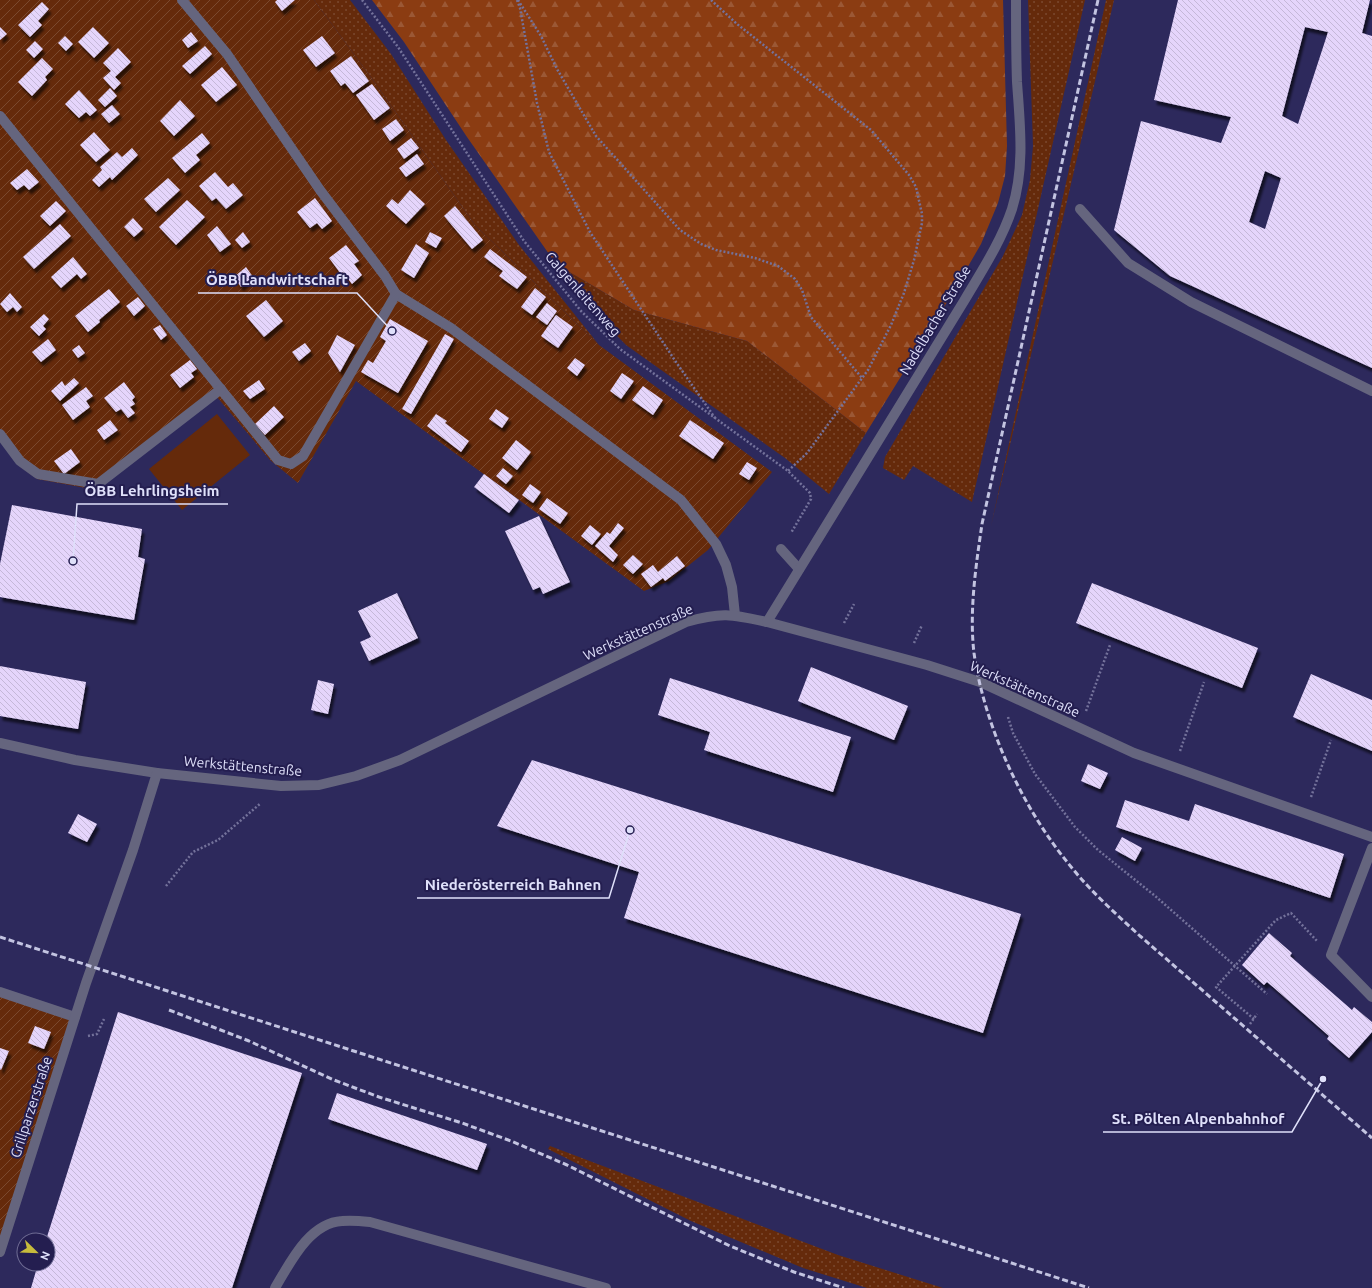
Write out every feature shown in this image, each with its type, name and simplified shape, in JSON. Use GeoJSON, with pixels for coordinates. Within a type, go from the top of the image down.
{"type":"FeatureCollection","features":[{"type":"Feature","properties":{"kind":"street"},"geometry":{"type":"LineString","coordinates":[[182,0],[227,54],[320,190],[385,276],[396,294],[451,328],[682,500],[716,544],[726,564],[732,587],[735,615]]}},
{"type":"Feature","properties":{"kind":"street","name":"Nadelbacher Straße"},"geometry":{"type":"LineString","coordinates":[[767,622],[964,301],[994,250],[1012,210],[1019,178],[1021,146],[1017,72],[1016,0]]}},
{"type":"Feature","properties":{"kind":"street"},"geometry":{"type":"LineString","coordinates":[[0,116],[278,460],[291,464],[303,456],[396,294]]}},
{"type":"Feature","properties":{"kind":"street"},"geometry":{"type":"LineString","coordinates":[[1080,210],[1128,262],[1190,302],[1372,391]]}},
{"type":"Feature","properties":{"kind":"street"},"geometry":{"type":"LineString","coordinates":[[0,434],[20,461],[38,474],[98,484],[221,389]]}},
{"type":"Feature","properties":{"kind":"street"},"geometry":{"type":"LineString","coordinates":[[781,549],[799,569]]}},
{"type":"Feature","properties":{"kind":"street","name":"Werkstättenstraße"},"geometry":{"type":"LineString","coordinates":[[0,743],[75,760],[157,773],[281,786],[320,785],[356,776],[400,760],[686,622],[712,615],[735,615],[767,622],[927,665],[980,682],[1134,753],[1305,812],[1372,837]]}},
{"type":"Feature","properties":{"kind":"street"},"geometry":{"type":"LineString","coordinates":[[0,992],[75,1017],[157,773]]}},
{"type":"Feature","properties":{"kind":"street"},"geometry":{"type":"LineString","coordinates":[[1372,848],[1331,955],[1372,997]]}},
{"type":"Feature","properties":{"kind":"street","name":"Grillparzerstraße"},"geometry":{"type":"LineString","coordinates":[[0,1252],[75,1017]]}},
{"type":"Feature","properties":{"kind":"street"},"geometry":{"type":"LineString","coordinates":[[275,1288],[296,1254],[317,1230],[341,1221],[370,1222],[591,1286],[606,1288]]}},
{"type":"Feature","properties":{"kind":"path","name":"Galgenleitenweg"},"geometry":{"type":"LineString","coordinates":[[362,0],[398,47],[524,241],[581,311],[620,350],[788,471],[810,493],[811,499],[781,549]]}},
{"type":"Feature","properties":{"kind":"path"},"geometry":{"type":"LineString","coordinates":[[518,0],[537,103],[549,152],[590,232],[676,362],[717,420]]}},
{"type":"Feature","properties":{"kind":"path"},"geometry":{"type":"LineString","coordinates":[[518,0],[541,36],[557,69],[596,136],[680,230],[701,244],[716,250],[748,256],[774,264],[795,279],[802,290],[811,317],[862,378]]}},
{"type":"Feature","properties":{"kind":"path"},"geometry":{"type":"LineString","coordinates":[[711,0],[737,24],[871,130],[900,163],[916,187],[922,214],[922,223],[914,260],[891,325],[868,370],[808,452],[788,471]]}},
{"type":"Feature","properties":{"kind":"path"},"geometry":{"type":"LineString","coordinates":[[1079,728],[1110,645]]}},
{"type":"Feature","properties":{"kind":"path"},"geometry":{"type":"LineString","coordinates":[[1174,768],[1204,682]]}},
{"type":"Feature","properties":{"kind":"path"},"geometry":{"type":"LineString","coordinates":[[1007,694],[1007,712],[1013,733],[1035,774],[1068,820],[1098,850],[1154,895],[1267,994]]}},
{"type":"Feature","properties":{"kind":"path"},"geometry":{"type":"LineString","coordinates":[[1305,812],[1331,740]]}},
{"type":"Feature","properties":{"kind":"path"},"geometry":{"type":"LineString","coordinates":[[166,886],[193,852],[218,840],[281,786]]}},
{"type":"Feature","properties":{"kind":"path"},"geometry":{"type":"LineString","coordinates":[[1254,1019],[1216,987],[1276,920],[1291,913],[1331,955]]}},
{"type":"Feature","properties":{"kind":"path"},"geometry":{"type":"LineString","coordinates":[[1250,1024],[1257,1014]]}},
{"type":"Feature","properties":{"kind":"path"},"geometry":{"type":"LineString","coordinates":[[97,1034],[104,1019]]}},
{"type":"Feature","properties":{"kind":"shaded area"},"geometry":{"type":"Polygon","coordinates":[[[0,0],[314,0],[373,80],[475,225],[599,345],[772,472],[708,550],[669,581],[644,591],[356,381],[298,483],[270,460],[217,397],[97,490],[37,479],[17,464],[0,441],[0,0]]]}},
{"type":"Feature","properties":{"kind":"shaded area"},"geometry":{"type":"Polygon","coordinates":[[[314,0],[350,0],[391,54],[446,140],[519,245],[599,345],[475,225],[373,80],[314,0]]]}},
{"type":"Feature","properties":{"kind":"shaded area"},"geometry":{"type":"Polygon","coordinates":[[[1028,0],[1085,0],[972,502],[913,466],[904,480],[883,468],[885,457],[1003,256],[1022,215],[1030,180],[1033,146],[1028,0]]]}},
{"type":"Feature","properties":{"kind":"shaded area"},"geometry":{"type":"Polygon","coordinates":[[[1106,0],[1114,0],[991,526],[1106,0]]]}},
{"type":"Feature","properties":{"kind":"shaded area"},"geometry":{"type":"Polygon","coordinates":[[[556,264],[634,310],[747,341],[866,433],[829,494],[785,458],[626,345],[587,305],[556,264]]]}},
{"type":"Feature","properties":{"kind":"shaded area"},"geometry":{"type":"Polygon","coordinates":[[[217,414],[250,455],[182,510],[149,469],[217,414]]]}},
{"type":"Feature","properties":{"kind":"shaded area"},"geometry":{"type":"Polygon","coordinates":[[[0,992],[75,1017],[0,1252],[0,992]]]}},
{"type":"Feature","properties":{"kind":"shaded area"},"geometry":{"type":"Polygon","coordinates":[[[550,1146],[838,1255],[943,1288],[867,1288],[803,1268],[691,1221],[548,1149],[550,1146]]]}},
{"type":"Feature","properties":{"kind":"green space"},"geometry":{"type":"Polygon","coordinates":[[[372,0],[1003,0],[1007,146],[1005,176],[998,203],[981,244],[952,294],[866,433],[747,341],[634,310],[556,264],[467,137],[404,42],[372,0]]]}},
{"type":"Feature","properties":{"kind":"building"},"geometry":{"type":"Polygon","coordinates":[[[277,0],[295,0],[282,11],[275,2],[277,0]]]}},
{"type":"Feature","properties":{"kind":"building"},"geometry":{"type":"Polygon","coordinates":[[[1178,0],[1370,0],[1362,33],[1372,36],[1372,368],[1170,276],[1114,230],[1141,121],[1221,143],[1231,117],[1154,100],[1178,0]],[[1305,27],[1282,116],[1298,124],[1328,32],[1305,27]],[[1265,171],[1249,222],[1265,229],[1281,178],[1265,171]]]}},
{"type":"Feature","properties":{"kind":"building"},"geometry":{"type":"Polygon","coordinates":[[[42,2],[49,9],[38,21],[42,25],[30,37],[18,25],[42,2]]]}},
{"type":"Feature","properties":{"kind":"building"},"geometry":{"type":"Polygon","coordinates":[[[0,27],[7,34],[0,40],[0,27]]]}},
{"type":"Feature","properties":{"kind":"building"},"geometry":{"type":"Polygon","coordinates":[[[93,27],[109,43],[94,58],[78,42],[93,27]]]}},
{"type":"Feature","properties":{"kind":"building"},"geometry":{"type":"Polygon","coordinates":[[[191,32],[198,41],[188,48],[182,40],[191,32]]]}},
{"type":"Feature","properties":{"kind":"building"},"geometry":{"type":"Polygon","coordinates":[[[65,36],[73,44],[66,51],[58,43],[65,36]]]}},
{"type":"Feature","properties":{"kind":"building"},"geometry":{"type":"Polygon","coordinates":[[[322,36],[335,53],[316,67],[303,50],[322,36]]]}},
{"type":"Feature","properties":{"kind":"building"},"geometry":{"type":"Polygon","coordinates":[[[35,41],[43,49],[34,58],[26,50],[35,41]]]}},
{"type":"Feature","properties":{"kind":"building"},"geometry":{"type":"Polygon","coordinates":[[[205,46],[212,54],[190,74],[182,66],[205,46]]]}},
{"type":"Feature","properties":{"kind":"building"},"geometry":{"type":"Polygon","coordinates":[[[118,48],[131,62],[115,77],[121,83],[114,90],[103,78],[111,71],[103,63],[118,48]]]}},
{"type":"Feature","properties":{"kind":"building"},"geometry":{"type":"Polygon","coordinates":[[[351,56],[369,81],[353,93],[345,83],[341,86],[330,71],[351,56]]]}},
{"type":"Feature","properties":{"kind":"building"},"geometry":{"type":"Polygon","coordinates":[[[42,58],[53,69],[45,77],[47,80],[32,96],[18,82],[42,58]]]}},
{"type":"Feature","properties":{"kind":"building"},"geometry":{"type":"Polygon","coordinates":[[[222,67],[237,85],[216,102],[201,85],[222,67]]]}},
{"type":"Feature","properties":{"kind":"building"},"geometry":{"type":"Polygon","coordinates":[[[372,84],[390,108],[374,120],[356,95],[372,84]]]}},
{"type":"Feature","properties":{"kind":"building"},"geometry":{"type":"Polygon","coordinates":[[[110,88],[117,96],[105,107],[98,100],[110,88]]]}},
{"type":"Feature","properties":{"kind":"building"},"geometry":{"type":"Polygon","coordinates":[[[79,90],[97,110],[90,116],[86,112],[79,118],[65,104],[79,90]]]}},
{"type":"Feature","properties":{"kind":"building"},"geometry":{"type":"Polygon","coordinates":[[[180,100],[195,116],[174,136],[160,121],[180,100]]]}},
{"type":"Feature","properties":{"kind":"building"},"geometry":{"type":"Polygon","coordinates":[[[112,105],[120,114],[109,123],[101,114],[112,105]]]}},
{"type":"Feature","properties":{"kind":"building"},"geometry":{"type":"Polygon","coordinates":[[[396,119],[404,130],[390,141],[382,129],[396,119]]]}},
{"type":"Feature","properties":{"kind":"building"},"geometry":{"type":"Polygon","coordinates":[[[94,132],[110,150],[96,162],[80,145],[94,132]]]}},
{"type":"Feature","properties":{"kind":"building"},"geometry":{"type":"Polygon","coordinates":[[[202,133],[210,143],[196,155],[200,160],[185,173],[172,158],[202,133]]]}},
{"type":"Feature","properties":{"kind":"building"},"geometry":{"type":"Polygon","coordinates":[[[411,138],[419,148],[404,159],[397,149],[411,138]]]}},
{"type":"Feature","properties":{"kind":"building"},"geometry":{"type":"Polygon","coordinates":[[[132,148],[138,155],[112,180],[110,177],[99,187],[92,180],[102,170],[100,167],[117,152],[122,157],[132,148]]]}},
{"type":"Feature","properties":{"kind":"building"},"geometry":{"type":"Polygon","coordinates":[[[417,154],[424,164],[406,177],[399,168],[417,154]]]}},
{"type":"Feature","properties":{"kind":"building"},"geometry":{"type":"Polygon","coordinates":[[[27,169],[39,182],[29,190],[24,185],[17,190],[10,183],[27,169]]]}},
{"type":"Feature","properties":{"kind":"building"},"geometry":{"type":"Polygon","coordinates":[[[215,172],[228,187],[233,183],[243,195],[226,209],[216,198],[212,201],[199,186],[215,172]]]}},
{"type":"Feature","properties":{"kind":"building"},"geometry":{"type":"Polygon","coordinates":[[[168,178],[180,190],[156,212],[144,199],[168,178]]]}},
{"type":"Feature","properties":{"kind":"building"},"geometry":{"type":"Polygon","coordinates":[[[410,190],[425,204],[406,224],[386,206],[392,199],[398,204],[410,190]]]}},
{"type":"Feature","properties":{"kind":"building"},"geometry":{"type":"Polygon","coordinates":[[[315,198],[332,221],[322,229],[317,223],[310,228],[297,212],[315,198]]]}},
{"type":"Feature","properties":{"kind":"building"},"geometry":{"type":"Polygon","coordinates":[[[187,200],[205,217],[176,245],[159,227],[187,200]]]}},
{"type":"Feature","properties":{"kind":"building"},"geometry":{"type":"Polygon","coordinates":[[[56,201],[66,211],[50,226],[40,216],[56,201]]]}},
{"type":"Feature","properties":{"kind":"building"},"geometry":{"type":"Polygon","coordinates":[[[455,206],[483,240],[472,249],[444,216],[455,206]]]}},
{"type":"Feature","properties":{"kind":"building"},"geometry":{"type":"Polygon","coordinates":[[[133,218],[143,229],[134,237],[124,227],[133,218]]]}},
{"type":"Feature","properties":{"kind":"building"},"geometry":{"type":"Polygon","coordinates":[[[60,224],[71,236],[34,269],[23,257],[60,224]]]}},
{"type":"Feature","properties":{"kind":"building"},"geometry":{"type":"Polygon","coordinates":[[[217,226],[231,244],[220,252],[207,235],[217,226]]]}},
{"type":"Feature","properties":{"kind":"building"},"geometry":{"type":"Polygon","coordinates":[[[243,232],[250,242],[242,248],[235,240],[243,232]]]}},
{"type":"Feature","properties":{"kind":"building"},"geometry":{"type":"Polygon","coordinates":[[[430,232],[442,238],[436,248],[425,242],[430,232]]]}},
{"type":"Feature","properties":{"kind":"building"},"geometry":{"type":"Polygon","coordinates":[[[416,244],[429,253],[414,278],[401,270],[416,244]]]}},
{"type":"Feature","properties":{"kind":"building"},"geometry":{"type":"Polygon","coordinates":[[[346,245],[359,261],[354,264],[362,275],[352,284],[343,272],[341,274],[329,258],[346,245]]]}},
{"type":"Feature","properties":{"kind":"building"},"geometry":{"type":"Polygon","coordinates":[[[490,249],[527,277],[517,289],[499,276],[503,271],[484,257],[490,249]]]}},
{"type":"Feature","properties":{"kind":"building"},"geometry":{"type":"Polygon","coordinates":[[[73,257],[87,274],[81,279],[77,274],[61,288],[51,277],[73,257]]]}},
{"type":"Feature","properties":{"kind":"building"},"geometry":{"type":"Polygon","coordinates":[[[246,267],[253,277],[241,287],[234,277],[246,267]]]}},
{"type":"Feature","properties":{"kind":"building"},"geometry":{"type":"Polygon","coordinates":[[[535,288],[546,297],[532,315],[521,307],[535,288]]]}},
{"type":"Feature","properties":{"kind":"building"},"geometry":{"type":"Polygon","coordinates":[[[109,289],[120,302],[99,320],[100,322],[88,332],[75,316],[109,289]]]}},
{"type":"Feature","properties":{"kind":"building"},"geometry":{"type":"Polygon","coordinates":[[[10,293],[22,307],[17,312],[13,307],[7,312],[0,304],[10,293]]]}},
{"type":"Feature","properties":{"kind":"building"},"geometry":{"type":"Polygon","coordinates":[[[138,297],[145,306],[134,316],[126,306],[138,297]]]}},
{"type":"Feature","properties":{"kind":"building"},"geometry":{"type":"Polygon","coordinates":[[[266,300],[283,321],[264,337],[246,316],[266,300]]]}},
{"type":"Feature","properties":{"kind":"building"},"geometry":{"type":"Polygon","coordinates":[[[547,303],[557,311],[547,325],[536,317],[547,303]]]}},
{"type":"Feature","properties":{"kind":"building"},"geometry":{"type":"Polygon","coordinates":[[[44,314],[49,319],[43,326],[46,329],[39,336],[30,327],[44,314]]]}},
{"type":"Feature","properties":{"kind":"building"},"geometry":{"type":"Polygon","coordinates":[[[556,315],[573,327],[558,348],[541,336],[556,315]]]}},
{"type":"Feature","properties":{"kind":"building"},"geometry":{"type":"Polygon","coordinates":[[[390,319],[428,341],[398,393],[361,372],[368,360],[373,363],[386,341],[380,337],[390,319]]]}},
{"type":"Feature","properties":{"kind":"building"},"geometry":{"type":"Polygon","coordinates":[[[160,325],[167,335],[161,340],[153,329],[160,325]]]}},
{"type":"Feature","properties":{"kind":"building"},"geometry":{"type":"Polygon","coordinates":[[[445,334],[454,339],[411,414],[402,409],[445,334]]]}},
{"type":"Feature","properties":{"kind":"building"},"geometry":{"type":"Polygon","coordinates":[[[337,335],[355,345],[340,372],[328,353],[337,335]]]}},
{"type":"Feature","properties":{"kind":"building"},"geometry":{"type":"Polygon","coordinates":[[[48,339],[56,350],[41,362],[32,352],[48,339]]]}},
{"type":"Feature","properties":{"kind":"building"},"geometry":{"type":"Polygon","coordinates":[[[305,343],[311,351],[299,361],[292,352],[305,343]]]}},
{"type":"Feature","properties":{"kind":"building"},"geometry":{"type":"Polygon","coordinates":[[[79,345],[85,353],[78,358],[72,350],[79,345]]]}},
{"type":"Feature","properties":{"kind":"building"},"geometry":{"type":"Polygon","coordinates":[[[575,358],[585,365],[577,376],[567,368],[575,358]]]}},
{"type":"Feature","properties":{"kind":"building"},"geometry":{"type":"Polygon","coordinates":[[[190,360],[197,369],[191,373],[194,377],[180,388],[170,375],[190,360]]]}},
{"type":"Feature","properties":{"kind":"building"},"geometry":{"type":"Polygon","coordinates":[[[622,373],[634,381],[621,399],[610,391],[622,373]]]}},
{"type":"Feature","properties":{"kind":"building"},"geometry":{"type":"Polygon","coordinates":[[[74,378],[79,383],[60,401],[51,391],[62,381],[65,386],[74,378]]]}},
{"type":"Feature","properties":{"kind":"building"},"geometry":{"type":"Polygon","coordinates":[[[259,380],[265,389],[250,399],[243,391],[259,380]]]}},
{"type":"Feature","properties":{"kind":"building"},"geometry":{"type":"Polygon","coordinates":[[[124,382],[135,397],[132,400],[135,404],[130,407],[135,413],[128,418],[121,409],[116,412],[104,398],[124,382]]]}},
{"type":"Feature","properties":{"kind":"building"},"geometry":{"type":"Polygon","coordinates":[[[643,386],[663,400],[653,415],[632,400],[643,386]]]}},
{"type":"Feature","properties":{"kind":"building"},"geometry":{"type":"Polygon","coordinates":[[[86,387],[93,396],[86,401],[90,407],[73,420],[62,405],[86,387]]]}},
{"type":"Feature","properties":{"kind":"building"},"geometry":{"type":"Polygon","coordinates":[[[274,406],[284,417],[265,435],[255,424],[274,406]]]}},
{"type":"Feature","properties":{"kind":"building"},"geometry":{"type":"Polygon","coordinates":[[[496,409],[509,418],[502,428],[489,419],[496,409]]]}},
{"type":"Feature","properties":{"kind":"building"},"geometry":{"type":"Polygon","coordinates":[[[436,414],[447,421],[445,423],[469,441],[461,452],[427,426],[436,414]]]}},
{"type":"Feature","properties":{"kind":"building"},"geometry":{"type":"Polygon","coordinates":[[[110,420],[118,430],[104,440],[97,430],[110,420]]]}},
{"type":"Feature","properties":{"kind":"building"},"geometry":{"type":"Polygon","coordinates":[[[690,420],[724,443],[713,459],[679,436],[690,420]]]}},
{"type":"Feature","properties":{"kind":"building"},"geometry":{"type":"Polygon","coordinates":[[[516,440],[531,452],[517,470],[502,458],[516,440]]]}},
{"type":"Feature","properties":{"kind":"building"},"geometry":{"type":"Polygon","coordinates":[[[71,449],[80,462],[64,474],[54,461],[71,449]]]}},
{"type":"Feature","properties":{"kind":"building"},"geometry":{"type":"Polygon","coordinates":[[[747,462],[757,468],[749,480],[739,474],[747,462]]]}},
{"type":"Feature","properties":{"kind":"building"},"geometry":{"type":"Polygon","coordinates":[[[503,468],[513,476],[506,484],[496,476],[503,468]]]}},
{"type":"Feature","properties":{"kind":"building"},"geometry":{"type":"Polygon","coordinates":[[[484,474],[519,500],[509,513],[474,487],[484,474]]]}},
{"type":"Feature","properties":{"kind":"building"},"geometry":{"type":"Polygon","coordinates":[[[530,484],[541,492],[533,503],[522,495],[530,484]]]}},
{"type":"Feature","properties":{"kind":"building"},"geometry":{"type":"Polygon","coordinates":[[[547,498],[568,513],[560,524],[539,509],[547,498]]]}},
{"type":"Feature","properties":{"kind":"building"},"geometry":{"type":"Polygon","coordinates":[[[12,505],[142,529],[138,557],[145,559],[134,620],[0,597],[0,564],[12,505]]]}},
{"type":"Feature","properties":{"kind":"building"},"geometry":{"type":"Polygon","coordinates":[[[539,516],[570,582],[543,594],[540,587],[533,590],[505,531],[539,516]]]}},
{"type":"Feature","properties":{"kind":"building"},"geometry":{"type":"Polygon","coordinates":[[[618,523],[624,528],[609,546],[618,555],[613,562],[595,546],[607,532],[610,534],[618,523]]]}},
{"type":"Feature","properties":{"kind":"building"},"geometry":{"type":"Polygon","coordinates":[[[590,525],[601,534],[592,545],[581,536],[590,525]]]}},
{"type":"Feature","properties":{"kind":"building"},"geometry":{"type":"Polygon","coordinates":[[[633,555],[643,564],[633,574],[623,565],[633,555]]]}},
{"type":"Feature","properties":{"kind":"building"},"geometry":{"type":"Polygon","coordinates":[[[677,556],[685,566],[665,581],[663,578],[651,587],[641,574],[653,565],[658,572],[677,556]]]}},
{"type":"Feature","properties":{"kind":"building"},"geometry":{"type":"Polygon","coordinates":[[[1092,583],[1258,648],[1242,688],[1076,623],[1092,583]]]}},
{"type":"Feature","properties":{"kind":"building"},"geometry":{"type":"Polygon","coordinates":[[[397,593],[418,638],[369,661],[360,642],[371,637],[358,611],[397,593]]]}},
{"type":"Feature","properties":{"kind":"building"},"geometry":{"type":"Polygon","coordinates":[[[0,666],[86,682],[78,729],[0,716],[0,666]]]}},
{"type":"Feature","properties":{"kind":"building"},"geometry":{"type":"Polygon","coordinates":[[[811,667],[908,706],[894,740],[798,701],[811,667]]]}},
{"type":"Feature","properties":{"kind":"building"},"geometry":{"type":"Polygon","coordinates":[[[1311,674],[1372,700],[1372,751],[1293,717],[1311,674]]]}},
{"type":"Feature","properties":{"kind":"building"},"geometry":{"type":"Polygon","coordinates":[[[670,678],[851,737],[833,792],[704,750],[710,732],[658,715],[670,678]]]}},
{"type":"Feature","properties":{"kind":"building"},"geometry":{"type":"Polygon","coordinates":[[[318,680],[334,684],[328,714],[311,710],[318,680]]]}},
{"type":"Feature","properties":{"kind":"building"},"geometry":{"type":"Polygon","coordinates":[[[532,760],[1021,914],[983,1033],[624,918],[639,872],[497,826],[532,760]]]}},
{"type":"Feature","properties":{"kind":"building"},"geometry":{"type":"Polygon","coordinates":[[[1088,764],[1108,773],[1100,789],[1081,781],[1088,764]]]}},
{"type":"Feature","properties":{"kind":"building"},"geometry":{"type":"Polygon","coordinates":[[[1125,800],[1189,821],[1195,804],[1344,854],[1330,898],[1116,827],[1125,800]]]}},
{"type":"Feature","properties":{"kind":"building"},"geometry":{"type":"Polygon","coordinates":[[[78,814],[97,824],[87,842],[68,833],[78,814]]]}},
{"type":"Feature","properties":{"kind":"building"},"geometry":{"type":"Polygon","coordinates":[[[1122,837],[1142,848],[1135,861],[1115,850],[1122,837]]]}},
{"type":"Feature","properties":{"kind":"building"},"geometry":{"type":"Polygon","coordinates":[[[1269,933],[1292,953],[1290,956],[1352,1010],[1354,1007],[1372,1022],[1372,1032],[1349,1058],[1327,1039],[1329,1036],[1273,987],[1267,982],[1264,985],[1242,965],[1269,933]]]}},
{"type":"Feature","properties":{"kind":"building"},"geometry":{"type":"Polygon","coordinates":[[[118,1012],[302,1073],[232,1288],[31,1288],[36,1272],[56,1272],[56,1232],[49,1232],[118,1012]]]}},
{"type":"Feature","properties":{"kind":"building"},"geometry":{"type":"Polygon","coordinates":[[[35,1026],[51,1032],[44,1049],[28,1043],[35,1026]]]}},
{"type":"Feature","properties":{"kind":"building"},"geometry":{"type":"Polygon","coordinates":[[[0,1048],[9,1051],[1,1070],[0,1069],[0,1048]]]}},
{"type":"Feature","properties":{"kind":"building"},"geometry":{"type":"Polygon","coordinates":[[[337,1093],[487,1144],[477,1170],[328,1119],[337,1093]]]}},
{"type":"Feature","properties":{"kind":"railway"},"geometry":{"type":"LineString","coordinates":[[1098,0],[982,524],[972,621],[974,653],[979,680],[986,708],[996,736],[1021,791],[1035,817],[1051,841],[1076,873],[1102,901],[1140,936],[1372,1138]]}},
{"type":"Feature","properties":{"kind":"railway"},"geometry":{"type":"LineString","coordinates":[[0,937],[1089,1288]]}},
{"type":"Feature","properties":{"kind":"railway"},"geometry":{"type":"LineString","coordinates":[[169,1010],[249,1041],[334,1080],[379,1097],[462,1123],[511,1141],[567,1165],[730,1246],[794,1272],[844,1288]]}},
{"type":"Feature","properties":{"kind":"place","name":"ÖBB Landwirtschaft"},"geometry":{"type":"Point","coordinates":[392,331]}},
{"type":"Feature","properties":{"kind":"place","name":"ÖBB Lehrlingsheim"},"geometry":{"type":"Point","coordinates":[73,561]}},
{"type":"Feature","properties":{"kind":"place","name":"Niederösterreich Bahnen"},"geometry":{"type":"Point","coordinates":[630,830]}},
{"type":"Feature","properties":{"kind":"place","name":"St. Pölten Alpenbahnhof"},"geometry":{"type":"Point","coordinates":[1323,1079]}}]}
